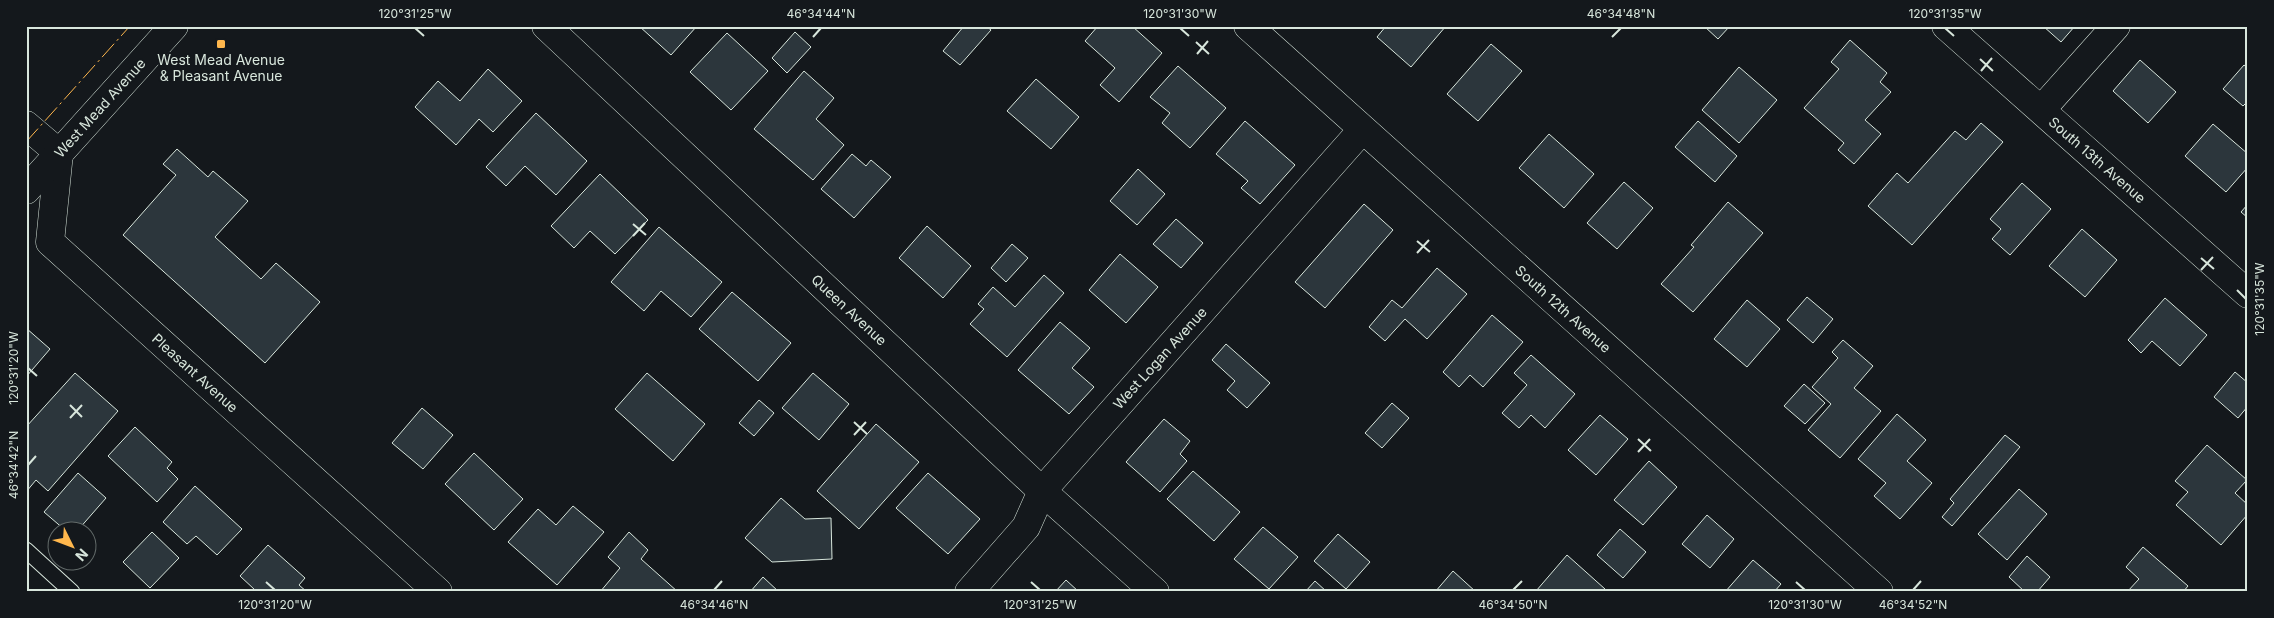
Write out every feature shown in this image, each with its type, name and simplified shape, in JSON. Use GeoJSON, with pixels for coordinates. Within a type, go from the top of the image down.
{"type":"FeatureCollection","features":[{"type":"Feature","properties":{"kind":"street","name":"West Mead Avenue"},"geometry":{"type":"LineString","coordinates":[[26,190],[174,26]]}},
{"type":"Feature","properties":{"kind":"street","name":"Queen Avenue"},"geometry":{"type":"LineString","coordinates":[[546,26],[1042,491],[1155,592]]}},
{"type":"Feature","properties":{"kind":"street","name":"South 12th Avenue"},"geometry":{"type":"LineString","coordinates":[[1248,26],[1879,592]]}},
{"type":"Feature","properties":{"kind":"street","name":"South 13th Avenue"},"geometry":{"type":"LineString","coordinates":[[1946,26],[2248,294]]}},
{"type":"Feature","properties":{"kind":"street"},"geometry":{"type":"LineString","coordinates":[[2041,110],[2116,26]]}},
{"type":"Feature","properties":{"kind":"street"},"geometry":{"type":"LineString","coordinates":[[26,125],[59,153]]}},
{"type":"Feature","properties":{"kind":"street","name":"West Logan Avenue"},"geometry":{"type":"LineString","coordinates":[[969,592],[1026,527],[1042,491],[1362,130]]}},
{"type":"Feature","properties":{"kind":"street","name":"Pleasant Avenue"},"geometry":{"type":"LineString","coordinates":[[59,153],[50,242],[438,592]]}},
{"type":"Feature","properties":{"kind":"lane"},"geometry":{"type":"LineString","coordinates":[[26,550],[72,592]]}},
{"type":"Feature","properties":{"kind":"building"},"geometry":{"type":"Polygon","coordinates":[[[639,26],[697,26],[671,55],[639,26]]]}},
{"type":"Feature","properties":{"kind":"building"},"geometry":{"type":"Polygon","coordinates":[[[964,26],[986,26],[991,30],[960,65],[943,51],[964,26]]]}},
{"type":"Feature","properties":{"kind":"building"},"geometry":{"type":"Polygon","coordinates":[[[1098,26],[1132,26],[1162,53],[1119,102],[1100,85],[1115,68],[1085,41],[1098,26]]]}},
{"type":"Feature","properties":{"kind":"building"},"geometry":{"type":"Polygon","coordinates":[[[1386,26],[1446,26],[1411,67],[1377,37],[1386,26]]]}},
{"type":"Feature","properties":{"kind":"building"},"geometry":{"type":"Polygon","coordinates":[[[1704,26],[1730,26],[1718,39],[1704,26]]]}},
{"type":"Feature","properties":{"kind":"building"},"geometry":{"type":"Polygon","coordinates":[[[2043,26],[2075,26],[2061,42],[2043,26]]]}},
{"type":"Feature","properties":{"kind":"building"},"geometry":{"type":"Polygon","coordinates":[[[795,32],[811,47],[787,73],[772,58],[795,32]]]}},
{"type":"Feature","properties":{"kind":"building"},"geometry":{"type":"Polygon","coordinates":[[[727,33],[768,71],[731,110],[690,72],[727,33]]]}},
{"type":"Feature","properties":{"kind":"building"},"geometry":{"type":"Polygon","coordinates":[[[1850,40],[1887,73],[1880,82],[1891,92],[1865,120],[1881,134],[1854,164],[1838,150],[1844,143],[1804,108],[1839,69],[1831,62],[1850,40]]]}},
{"type":"Feature","properties":{"kind":"building"},"geometry":{"type":"Polygon","coordinates":[[[1491,44],[1522,71],[1478,121],[1447,94],[1491,44]]]}},
{"type":"Feature","properties":{"kind":"building"},"geometry":{"type":"Polygon","coordinates":[[[2140,60],[2176,92],[2148,123],[2113,91],[2140,60]]]}},
{"type":"Feature","properties":{"kind":"building"},"geometry":{"type":"Polygon","coordinates":[[[2244,65],[2248,68],[2248,101],[2243,106],[2223,89],[2244,65]]]}},
{"type":"Feature","properties":{"kind":"building"},"geometry":{"type":"Polygon","coordinates":[[[1178,66],[1226,108],[1190,148],[1162,123],[1170,113],[1150,97],[1178,66]]]}},
{"type":"Feature","properties":{"kind":"building"},"geometry":{"type":"Polygon","coordinates":[[[1739,67],[1777,100],[1739,143],[1702,110],[1739,67]]]}},
{"type":"Feature","properties":{"kind":"building"},"geometry":{"type":"Polygon","coordinates":[[[488,69],[522,101],[493,132],[479,119],[456,145],[415,107],[438,81],[460,101],[488,69]]]}},
{"type":"Feature","properties":{"kind":"building"},"geometry":{"type":"Polygon","coordinates":[[[804,71],[834,98],[816,119],[844,145],[813,180],[754,129],[804,71]]]}},
{"type":"Feature","properties":{"kind":"building"},"geometry":{"type":"Polygon","coordinates":[[[1036,79],[1079,117],[1051,149],[1007,111],[1036,79]]]}},
{"type":"Feature","properties":{"kind":"building"},"geometry":{"type":"Polygon","coordinates":[[[536,113],[587,161],[556,195],[525,166],[506,186],[486,167],[536,113]]]}},
{"type":"Feature","properties":{"kind":"building"},"geometry":{"type":"Polygon","coordinates":[[[1245,121],[1295,165],[1260,204],[1241,188],[1248,181],[1216,154],[1245,121]]]}},
{"type":"Feature","properties":{"kind":"building"},"geometry":{"type":"Polygon","coordinates":[[[1698,121],[1737,156],[1715,182],[1675,147],[1698,121]]]}},
{"type":"Feature","properties":{"kind":"building"},"geometry":{"type":"Polygon","coordinates":[[[1981,123],[2003,142],[1912,245],[1868,206],[1897,173],[1908,183],[1955,131],[1966,140],[1981,123]]]}},
{"type":"Feature","properties":{"kind":"building"},"geometry":{"type":"Polygon","coordinates":[[[2213,124],[2248,154],[2248,167],[2226,192],[2185,156],[2213,124]]]}},
{"type":"Feature","properties":{"kind":"building"},"geometry":{"type":"Polygon","coordinates":[[[1549,134],[1594,174],[1564,208],[1519,168],[1549,134]]]}},
{"type":"Feature","properties":{"kind":"building"},"geometry":{"type":"Polygon","coordinates":[[[177,149],[208,177],[213,171],[248,201],[215,237],[261,279],[276,263],[320,302],[265,363],[123,235],[176,175],[163,164],[177,149]]]}},
{"type":"Feature","properties":{"kind":"building"},"geometry":{"type":"Polygon","coordinates":[[[852,154],[866,166],[871,160],[891,177],[854,218],[821,189],[852,154]]]}},
{"type":"Feature","properties":{"kind":"building"},"geometry":{"type":"Polygon","coordinates":[[[1138,169],[1165,194],[1137,225],[1110,201],[1138,169]]]}},
{"type":"Feature","properties":{"kind":"building"},"geometry":{"type":"Polygon","coordinates":[[[600,174],[648,220],[615,254],[590,231],[574,248],[551,226],[600,174]]]}},
{"type":"Feature","properties":{"kind":"building"},"geometry":{"type":"Polygon","coordinates":[[[1624,182],[1653,208],[1617,249],[1587,223],[1624,182]]]}},
{"type":"Feature","properties":{"kind":"building"},"geometry":{"type":"Polygon","coordinates":[[[2022,183],[2051,209],[2010,255],[1992,239],[2001,229],[1990,219],[2022,183]]]}},
{"type":"Feature","properties":{"kind":"building"},"geometry":{"type":"Polygon","coordinates":[[[1728,202],[1763,233],[1693,312],[1661,284],[1694,247],[1691,245],[1728,202]]]}},
{"type":"Feature","properties":{"kind":"building"},"geometry":{"type":"Polygon","coordinates":[[[1364,204],[1393,230],[1325,308],[1295,282],[1364,204]]]}},
{"type":"Feature","properties":{"kind":"building"},"geometry":{"type":"Polygon","coordinates":[[[2248,204],[2248,218],[2241,212],[2248,204]]]}},
{"type":"Feature","properties":{"kind":"building"},"geometry":{"type":"Polygon","coordinates":[[[1176,219],[1203,243],[1181,268],[1153,244],[1176,219]]]}},
{"type":"Feature","properties":{"kind":"building"},"geometry":{"type":"Polygon","coordinates":[[[927,226],[971,266],[943,298],[899,258],[927,226]]]}},
{"type":"Feature","properties":{"kind":"building"},"geometry":{"type":"Polygon","coordinates":[[[659,227],[722,282],[691,317],[661,291],[644,311],[611,282],[659,227]]]}},
{"type":"Feature","properties":{"kind":"building"},"geometry":{"type":"Polygon","coordinates":[[[2082,229],[2117,260],[2085,297],[2049,266],[2082,229]]]}},
{"type":"Feature","properties":{"kind":"building"},"geometry":{"type":"Polygon","coordinates":[[[1012,244],[1028,258],[1006,282],[991,268],[1012,244]]]}},
{"type":"Feature","properties":{"kind":"building"},"geometry":{"type":"Polygon","coordinates":[[[1120,254],[1158,287],[1126,323],[1089,290],[1120,254]]]}},
{"type":"Feature","properties":{"kind":"building"},"geometry":{"type":"Polygon","coordinates":[[[1437,268],[1467,294],[1427,339],[1405,319],[1385,341],[1369,327],[1392,300],[1402,308],[1437,268]]]}},
{"type":"Feature","properties":{"kind":"building"},"geometry":{"type":"Polygon","coordinates":[[[1044,275],[1064,293],[1007,357],[970,324],[984,309],[978,304],[993,287],[1015,307],[1044,275]]]}},
{"type":"Feature","properties":{"kind":"building"},"geometry":{"type":"Polygon","coordinates":[[[732,292],[791,343],[758,381],[699,329],[732,292]]]}},
{"type":"Feature","properties":{"kind":"building"},"geometry":{"type":"Polygon","coordinates":[[[1807,297],[1833,319],[1813,343],[1787,320],[1807,297]]]}},
{"type":"Feature","properties":{"kind":"building"},"geometry":{"type":"Polygon","coordinates":[[[2165,298],[2207,335],[2180,366],[2152,341],[2141,353],[2128,340],[2165,298]]]}},
{"type":"Feature","properties":{"kind":"building"},"geometry":{"type":"Polygon","coordinates":[[[1747,300],[1780,329],[1747,367],[1714,339],[1747,300]]]}},
{"type":"Feature","properties":{"kind":"building"},"geometry":{"type":"Polygon","coordinates":[[[1492,315],[1523,342],[1483,387],[1470,375],[1459,387],[1443,372],[1492,315]]]}},
{"type":"Feature","properties":{"kind":"building"},"geometry":{"type":"Polygon","coordinates":[[[1060,322],[1090,348],[1072,368],[1094,387],[1069,414],[1018,370],[1060,322]]]}},
{"type":"Feature","properties":{"kind":"building"},"geometry":{"type":"Polygon","coordinates":[[[26,328],[50,349],[26,377],[26,328]]]}},
{"type":"Feature","properties":{"kind":"building"},"geometry":{"type":"Polygon","coordinates":[[[1843,340],[1873,366],[1854,388],[1881,411],[1840,458],[1808,430],[1831,404],[1812,387],[1838,358],[1832,352],[1843,340]]]}},
{"type":"Feature","properties":{"kind":"building"},"geometry":{"type":"Polygon","coordinates":[[[1226,344],[1270,383],[1247,408],[1227,390],[1235,381],[1212,360],[1226,344]]]}},
{"type":"Feature","properties":{"kind":"building"},"geometry":{"type":"Polygon","coordinates":[[[1531,355],[1575,394],[1545,428],[1531,415],[1519,428],[1502,413],[1527,385],[1514,373],[1531,355]]]}},
{"type":"Feature","properties":{"kind":"building"},"geometry":{"type":"Polygon","coordinates":[[[2235,372],[2248,383],[2248,406],[2238,418],[2214,397],[2235,372]]]}},
{"type":"Feature","properties":{"kind":"building"},"geometry":{"type":"Polygon","coordinates":[[[75,373],[118,411],[48,491],[36,480],[26,492],[26,427],[75,373]]]}},
{"type":"Feature","properties":{"kind":"building"},"geometry":{"type":"Polygon","coordinates":[[[647,373],[705,424],[673,461],[615,409],[647,373]]]}},
{"type":"Feature","properties":{"kind":"building"},"geometry":{"type":"Polygon","coordinates":[[[813,373],[849,404],[819,440],[782,408],[813,373]]]}},
{"type":"Feature","properties":{"kind":"building"},"geometry":{"type":"Polygon","coordinates":[[[1804,384],[1825,403],[1805,424],[1784,406],[1804,384]]]}},
{"type":"Feature","properties":{"kind":"building"},"geometry":{"type":"Polygon","coordinates":[[[759,400],[774,413],[754,436],[739,423],[759,400]]]}},
{"type":"Feature","properties":{"kind":"building"},"geometry":{"type":"Polygon","coordinates":[[[1392,403],[1409,418],[1382,448],[1365,433],[1392,403]]]}},
{"type":"Feature","properties":{"kind":"building"},"geometry":{"type":"Polygon","coordinates":[[[422,408],[453,435],[423,469],[392,443],[422,408]]]}},
{"type":"Feature","properties":{"kind":"building"},"geometry":{"type":"Polygon","coordinates":[[[1897,414],[1926,440],[1907,461],[1932,483],[1900,519],[1874,496],[1886,483],[1858,459],[1897,414]]]}},
{"type":"Feature","properties":{"kind":"building"},"geometry":{"type":"Polygon","coordinates":[[[1600,415],[1628,439],[1596,475],[1568,450],[1600,415]]]}},
{"type":"Feature","properties":{"kind":"building"},"geometry":{"type":"Polygon","coordinates":[[[1164,419],[1190,441],[1180,454],[1187,461],[1160,492],[1126,462],[1164,419]]]}},
{"type":"Feature","properties":{"kind":"building"},"geometry":{"type":"Polygon","coordinates":[[[876,424],[919,462],[859,529],[817,491],[876,424]]]}},
{"type":"Feature","properties":{"kind":"building"},"geometry":{"type":"Polygon","coordinates":[[[135,427],[172,462],[167,468],[178,479],[157,502],[108,456],[135,427]]]}},
{"type":"Feature","properties":{"kind":"building"},"geometry":{"type":"Polygon","coordinates":[[[2005,435],[2020,447],[1952,526],[1942,517],[1954,503],[1950,499],[2005,435]]]}},
{"type":"Feature","properties":{"kind":"building"},"geometry":{"type":"Polygon","coordinates":[[[2207,445],[2247,480],[2235,493],[2248,505],[2248,514],[2221,545],[2176,505],[2188,492],[2175,481],[2207,445]]]}},
{"type":"Feature","properties":{"kind":"building"},"geometry":{"type":"Polygon","coordinates":[[[474,453],[523,499],[494,530],[445,484],[474,453]]]}},
{"type":"Feature","properties":{"kind":"building"},"geometry":{"type":"Polygon","coordinates":[[[1649,461],[1677,487],[1643,525],[1614,500],[1649,461]]]}},
{"type":"Feature","properties":{"kind":"building"},"geometry":{"type":"Polygon","coordinates":[[[1193,471],[1240,512],[1214,541],[1167,499],[1193,471]]]}},
{"type":"Feature","properties":{"kind":"building"},"geometry":{"type":"Polygon","coordinates":[[[78,473],[106,498],[87,520],[53,520],[44,512],[78,473]]]}},
{"type":"Feature","properties":{"kind":"building"},"geometry":{"type":"Polygon","coordinates":[[[928,473],[980,519],[948,554],[896,508],[928,473]]]}},
{"type":"Feature","properties":{"kind":"building"},"geometry":{"type":"Polygon","coordinates":[[[195,486],[242,529],[217,555],[196,536],[187,544],[163,522],[195,486]]]}},
{"type":"Feature","properties":{"kind":"building"},"geometry":{"type":"Polygon","coordinates":[[[2019,489],[2047,514],[2007,560],[1978,534],[2019,489]]]}},
{"type":"Feature","properties":{"kind":"building"},"geometry":{"type":"Polygon","coordinates":[[[781,498],[805,519],[831,518],[832,559],[772,562],[745,538],[781,498]]]}},
{"type":"Feature","properties":{"kind":"building"},"geometry":{"type":"Polygon","coordinates":[[[573,506],[604,532],[557,585],[508,542],[538,509],[556,525],[573,506]]]}},
{"type":"Feature","properties":{"kind":"building"},"geometry":{"type":"Polygon","coordinates":[[[1707,515],[1734,539],[1710,568],[1682,544],[1707,515]]]}},
{"type":"Feature","properties":{"kind":"building"},"geometry":{"type":"Polygon","coordinates":[[[1263,527],[1298,557],[1269,589],[1234,559],[1263,527]]]}},
{"type":"Feature","properties":{"kind":"building"},"geometry":{"type":"Polygon","coordinates":[[[1620,529],[1646,552],[1623,578],[1597,555],[1620,529]]]}},
{"type":"Feature","properties":{"kind":"building"},"geometry":{"type":"Polygon","coordinates":[[[152,532],[179,558],[150,588],[123,562],[152,532]]]}},
{"type":"Feature","properties":{"kind":"building"},"geometry":{"type":"Polygon","coordinates":[[[629,532],[648,550],[641,559],[678,592],[600,592],[620,568],[608,557],[629,532]]]}},
{"type":"Feature","properties":{"kind":"building"},"geometry":{"type":"Polygon","coordinates":[[[1338,534],[1370,562],[1346,589],[1314,561],[1338,534]]]}},
{"type":"Feature","properties":{"kind":"building"},"geometry":{"type":"Polygon","coordinates":[[[268,545],[305,578],[299,585],[307,592],[253,592],[255,590],[240,576],[268,545]]]}},
{"type":"Feature","properties":{"kind":"building"},"geometry":{"type":"Polygon","coordinates":[[[2143,547],[2188,586],[2183,592],[2127,592],[2139,579],[2126,567],[2143,547]]]}},
{"type":"Feature","properties":{"kind":"building"},"geometry":{"type":"Polygon","coordinates":[[[1567,555],[1605,589],[1603,592],[1536,591],[1567,555]]]}},
{"type":"Feature","properties":{"kind":"building"},"geometry":{"type":"Polygon","coordinates":[[[2027,556],[2050,577],[2037,592],[2025,592],[2009,577],[2027,556]]]}},
{"type":"Feature","properties":{"kind":"building"},"geometry":{"type":"Polygon","coordinates":[[[1753,560],[1781,584],[1774,592],[1725,592],[1753,560]]]}},
{"type":"Feature","properties":{"kind":"building"},"geometry":{"type":"Polygon","coordinates":[[[1453,571],[1476,592],[1435,592],[1453,571]]]}},
{"type":"Feature","properties":{"kind":"building"},"geometry":{"type":"Polygon","coordinates":[[[763,577],[779,592],[750,592],[763,577]]]}},
{"type":"Feature","properties":{"kind":"building"},"geometry":{"type":"Polygon","coordinates":[[[1066,580],[1079,592],[1055,592],[1066,580]]]}},
{"type":"Feature","properties":{"kind":"building"},"geometry":{"type":"Polygon","coordinates":[[[1315,581],[1327,592],[1305,592],[1315,581]]]}},
{"type":"Feature","properties":{"kind":"power"},"geometry":{"type":"LineString","coordinates":[[26,142],[130,26]]}},
{"type":"Feature","properties":{"kind":"place","name":"West Mead Avenue & Pleasant Avenue"},"geometry":{"type":"Point","coordinates":[221,44]}}]}
